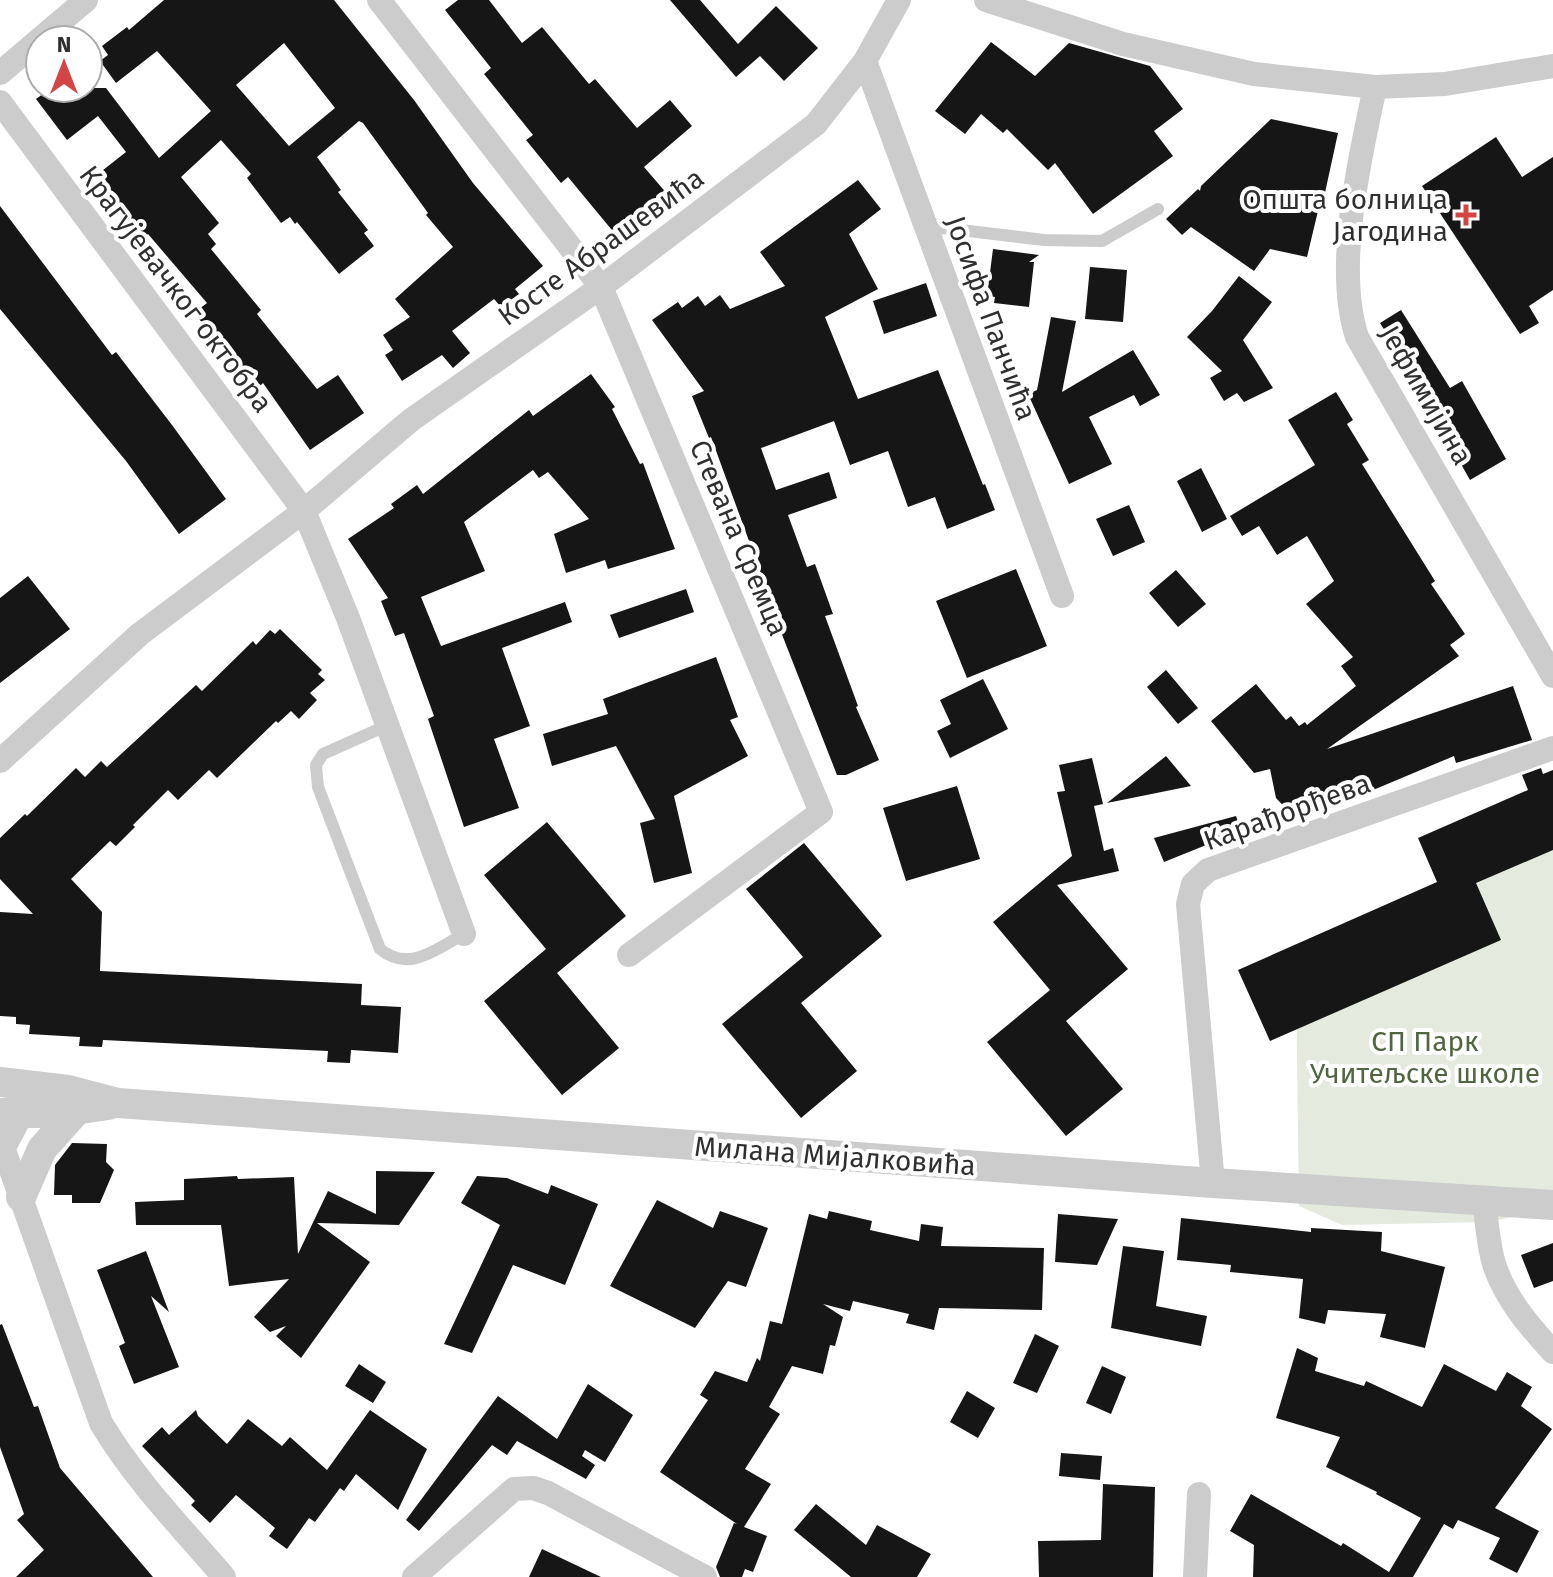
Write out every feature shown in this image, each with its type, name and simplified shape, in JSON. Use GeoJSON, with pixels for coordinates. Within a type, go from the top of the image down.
{"type":"FeatureCollection","features":[{"type":"Feature","properties":{"kind":"street"},"geometry":{"type":"LineString","coordinates":[[0,73],[86,0]]}},
{"type":"Feature","properties":{"kind":"street","name":"Стевана Сремца"},"geometry":{"type":"LineString","coordinates":[[379,0],[601,287],[821,812],[629,955]]}},
{"type":"Feature","properties":{"kind":"street","name":"Косте Абрашевића"},"geometry":{"type":"LineString","coordinates":[[0,761],[140,634],[304,511],[411,420],[601,287],[816,124],[865,61],[899,0]]}},
{"type":"Feature","properties":{"kind":"street"},"geometry":{"type":"LineString","coordinates":[[986,0],[1123,44],[1240,71],[1375,87],[1445,84],[1553,66]]}},
{"type":"Feature","properties":{"kind":"street","name":"Јосифа Панчића"},"geometry":{"type":"LineString","coordinates":[[865,61],[1062,596]]}},
{"type":"Feature","properties":{"kind":"street","name":"Јефимијина"},"geometry":{"type":"LineString","coordinates":[[1375,87],[1361,153],[1348,261],[1351,319],[1357,337],[1553,676]]}},
{"type":"Feature","properties":{"kind":"street","name":"Крагујевачког октобра"},"geometry":{"type":"LineString","coordinates":[[0,102],[304,511]]}},
{"type":"Feature","properties":{"kind":"street"},"geometry":{"type":"LineString","coordinates":[[304,511],[348,618],[464,934]]}},
{"type":"Feature","properties":{"kind":"street","name":"Карађорђева"},"geometry":{"type":"LineString","coordinates":[[1213,1183],[1188,904],[1193,884],[1208,870],[1553,748]]}},
{"type":"Feature","properties":{"kind":"street","name":"Милана Мијалковића"},"geometry":{"type":"LineString","coordinates":[[0,1082],[72,1101],[1553,1205]]}},
{"type":"Feature","properties":{"kind":"street"},"geometry":{"type":"LineString","coordinates":[[72,1101],[34,1101],[10,1113],[1,1142],[101,1423],[142,1483],[224,1577]]}},
{"type":"Feature","properties":{"kind":"street"},"geometry":{"type":"LineString","coordinates":[[21,1197],[42,1149],[72,1101]]}},
{"type":"Feature","properties":{"kind":"street"},"geometry":{"type":"LineString","coordinates":[[1484,1202],[1494,1263],[1507,1292],[1523,1319],[1553,1352]]}},
{"type":"Feature","properties":{"kind":"street"},"geometry":{"type":"LineString","coordinates":[[414,1577],[514,1489],[533,1488],[548,1493],[705,1577]]}},
{"type":"Feature","properties":{"kind":"street"},"geometry":{"type":"LineString","coordinates":[[1195,1577],[1199,1494]]}},
{"type":"Feature","properties":{"kind":"lane"},"geometry":{"type":"LineString","coordinates":[[928,232],[944,228],[1044,240],[1102,241],[1158,209]]}},
{"type":"Feature","properties":{"kind":"lane"},"geometry":{"type":"LineString","coordinates":[[388,725],[323,754],[316,765],[318,787],[380,949],[392,959],[417,959],[464,934]]}},
{"type":"Feature","properties":{"kind":"green space","name":"СП Парк Учитељске школе"},"geometry":{"type":"Polygon","coordinates":[[[1553,835],[1553,1214],[1524,1215],[1487,1222],[1342,1225],[1299,1206],[1296,983],[1553,835]]]}},
{"type":"Feature","properties":{"kind":"building"},"geometry":{"type":"Polygon","coordinates":[[[164,0],[334,0],[414,100],[473,183],[543,266],[515,289],[519,294],[501,307],[494,299],[452,331],[470,353],[453,368],[442,355],[402,381],[385,355],[393,350],[383,335],[410,317],[395,299],[453,247],[426,215],[428,213],[363,123],[359,121],[317,157],[341,190],[338,192],[368,230],[364,233],[374,246],[339,274],[297,222],[295,224],[290,217],[281,223],[247,178],[251,174],[221,140],[181,177],[219,223],[208,234],[216,244],[211,249],[261,310],[257,314],[317,389],[338,375],[364,413],[310,450],[263,383],[259,387],[223,341],[220,344],[194,313],[207,303],[148,234],[144,237],[112,199],[115,196],[98,174],[126,152],[98,116],[67,140],[40,104],[104,104],[106,88],[159,158],[211,111],[157,51],[116,83],[104,66],[104,58],[108,55],[104,44],[127,27],[129,30],[164,0]],[[284,43],[236,85],[289,146],[335,108],[284,43]]]}},
{"type":"Feature","properties":{"kind":"building"},"geometry":{"type":"Polygon","coordinates":[[[458,0],[489,0],[522,43],[542,27],[589,84],[595,79],[637,128],[670,100],[692,126],[644,167],[669,196],[616,235],[568,177],[561,183],[526,140],[533,135],[484,74],[491,68],[445,10],[458,0]]]}},
{"type":"Feature","properties":{"kind":"building"},"geometry":{"type":"Polygon","coordinates":[[[670,0],[700,0],[738,44],[776,6],[818,48],[784,81],[760,56],[736,77],[670,0]]]}},
{"type":"Feature","properties":{"kind":"building"},"geometry":{"type":"Polygon","coordinates":[[[991,42],[1035,76],[1069,43],[1150,66],[1183,109],[1154,131],[1173,156],[1093,214],[1055,163],[1048,170],[1007,129],[1003,133],[981,114],[965,134],[935,111],[991,42]]]}},
{"type":"Feature","properties":{"kind":"building"},"geometry":{"type":"Polygon","coordinates":[[[1271,119],[1338,133],[1321,211],[1318,211],[1307,257],[1270,249],[1254,271],[1191,227],[1182,235],[1166,219],[1198,189],[1200,191],[1201,186],[1271,119]]]}},
{"type":"Feature","properties":{"kind":"building"},"geometry":{"type":"Polygon","coordinates":[[[1496,137],[1522,177],[1553,157],[1553,290],[1529,306],[1539,323],[1520,334],[1422,186],[1496,137]]]}},
{"type":"Feature","properties":{"kind":"building"},"geometry":{"type":"Polygon","coordinates":[[[858,180],[881,209],[849,234],[878,289],[825,317],[858,399],[938,370],[995,510],[947,529],[935,497],[908,507],[888,451],[850,465],[834,421],[761,448],[776,490],[829,472],[837,498],[788,515],[807,567],[815,564],[833,614],[825,616],[856,707],[879,760],[846,775],[837,775],[781,632],[778,633],[761,584],[764,582],[711,437],[692,396],[704,391],[652,320],[678,302],[682,308],[698,296],[705,306],[720,295],[730,309],[785,286],[760,252],[858,180]]]}},
{"type":"Feature","properties":{"kind":"building"},"geometry":{"type":"Polygon","coordinates":[[[0,206],[112,355],[116,352],[226,499],[179,534],[126,461],[0,309],[0,206]]]}},
{"type":"Feature","properties":{"kind":"building"},"geometry":{"type":"Polygon","coordinates":[[[993,249],[1039,255],[1029,262],[1034,262],[1029,307],[994,303],[995,297],[987,296],[993,249]]]}},
{"type":"Feature","properties":{"kind":"building"},"geometry":{"type":"Polygon","coordinates":[[[1090,267],[1127,270],[1123,322],[1085,319],[1090,267]]]}},
{"type":"Feature","properties":{"kind":"building"},"geometry":{"type":"Polygon","coordinates":[[[1239,276],[1272,302],[1243,340],[1273,388],[1244,402],[1237,393],[1224,401],[1210,378],[1222,371],[1187,337],[1239,276]]]}},
{"type":"Feature","properties":{"kind":"building"},"geometry":{"type":"Polygon","coordinates":[[[926,283],[937,316],[884,334],[873,301],[926,283]]]}},
{"type":"Feature","properties":{"kind":"building"},"geometry":{"type":"Polygon","coordinates":[[[1401,310],[1450,388],[1462,381],[1506,459],[1470,480],[1426,402],[1428,400],[1380,323],[1401,310]]]}},
{"type":"Feature","properties":{"kind":"building"},"geometry":{"type":"Polygon","coordinates":[[[1051,317],[1076,321],[1062,392],[1133,350],[1160,395],[1140,406],[1134,395],[1089,417],[1112,464],[1069,484],[1028,394],[1037,390],[1051,317]]]}},
{"type":"Feature","properties":{"kind":"building"},"geometry":{"type":"Polygon","coordinates":[[[591,374],[615,407],[612,409],[640,464],[643,463],[675,549],[608,569],[605,560],[566,573],[554,534],[589,519],[548,472],[539,478],[533,470],[464,522],[485,571],[421,597],[441,646],[565,602],[572,622],[502,648],[530,726],[494,739],[519,808],[464,827],[428,719],[434,716],[404,633],[395,636],[381,601],[388,598],[348,539],[394,508],[391,504],[417,485],[423,494],[529,410],[533,416],[591,374]]]}},
{"type":"Feature","properties":{"kind":"building"},"geometry":{"type":"Polygon","coordinates":[[[1336,392],[1353,420],[1347,424],[1369,460],[1362,464],[1435,581],[1431,584],[1465,634],[1450,645],[1459,656],[1327,749],[1513,686],[1532,740],[1456,763],[1454,756],[1366,793],[1360,776],[1329,801],[1323,794],[1296,819],[1276,798],[1270,769],[1254,773],[1211,721],[1256,684],[1286,720],[1291,716],[1299,726],[1305,722],[1307,725],[1356,686],[1341,666],[1353,657],[1306,604],[1334,581],[1307,536],[1277,555],[1259,526],[1242,536],[1230,516],[1315,465],[1288,420],[1336,392]]]}},
{"type":"Feature","properties":{"kind":"building"},"geometry":{"type":"Polygon","coordinates":[[[1201,468],[1227,519],[1202,532],[1177,481],[1201,468]]]}},
{"type":"Feature","properties":{"kind":"building"},"geometry":{"type":"Polygon","coordinates":[[[1129,505],[1145,542],[1113,556],[1096,519],[1129,505]]]}},
{"type":"Feature","properties":{"kind":"building"},"geometry":{"type":"Polygon","coordinates":[[[1016,569],[1047,646],[967,678],[936,601],[1016,569]]]}},
{"type":"Feature","properties":{"kind":"building"},"geometry":{"type":"Polygon","coordinates":[[[1176,570],[1206,604],[1178,627],[1149,593],[1176,570]]]}},
{"type":"Feature","properties":{"kind":"building"},"geometry":{"type":"Polygon","coordinates":[[[28,576],[70,629],[0,683],[0,598],[28,576]]]}},
{"type":"Feature","properties":{"kind":"building"},"geometry":{"type":"Polygon","coordinates":[[[686,589],[694,612],[619,638],[610,615],[686,589]]]}},
{"type":"Feature","properties":{"kind":"building"},"geometry":{"type":"Polygon","coordinates":[[[280,629],[322,670],[318,674],[325,680],[310,693],[317,700],[299,719],[291,711],[278,723],[276,721],[217,778],[209,770],[178,800],[168,790],[116,846],[110,841],[71,879],[102,912],[100,971],[362,984],[361,1005],[401,1007],[398,1053],[351,1050],[350,1063],[327,1062],[328,1051],[103,1040],[102,1047],[79,1046],[80,1037],[29,1034],[30,1025],[16,1024],[16,1017],[0,1016],[0,912],[33,914],[0,879],[0,838],[76,768],[85,777],[101,761],[107,767],[196,685],[202,691],[253,641],[256,645],[270,630],[275,634],[280,629]]]}},
{"type":"Feature","properties":{"kind":"building"},"geometry":{"type":"Polygon","coordinates":[[[716,657],[738,717],[730,720],[748,756],[674,796],[692,873],[654,883],[640,823],[655,819],[616,746],[552,766],[543,734],[608,714],[603,699],[716,657]]]}},
{"type":"Feature","properties":{"kind":"building"},"geometry":{"type":"Polygon","coordinates":[[[1166,670],[1198,708],[1178,724],[1147,687],[1166,670]]]}},
{"type":"Feature","properties":{"kind":"building"},"geometry":{"type":"Polygon","coordinates":[[[983,679],[1008,729],[950,758],[937,731],[951,724],[940,700],[983,679]]]}},
{"type":"Feature","properties":{"kind":"building"},"geometry":{"type":"Polygon","coordinates":[[[1166,756],[1191,786],[1107,803],[1166,756]]]}},
{"type":"Feature","properties":{"kind":"building"},"geometry":{"type":"Polygon","coordinates":[[[1092,758],[1103,804],[1094,806],[1104,851],[1113,848],[1119,871],[1057,885],[1128,969],[1066,1021],[1123,1089],[1066,1136],[987,1042],[1050,990],[993,922],[1072,856],[1057,792],[1065,791],[1059,765],[1092,758]]]}},
{"type":"Feature","properties":{"kind":"building"},"geometry":{"type":"Polygon","coordinates":[[[1541,768],[1543,774],[1553,770],[1553,850],[1476,883],[1501,940],[1270,1041],[1238,970],[1437,882],[1418,838],[1528,790],[1522,775],[1541,768]]]}},
{"type":"Feature","properties":{"kind":"building"},"geometry":{"type":"Polygon","coordinates":[[[957,786],[980,859],[906,881],[883,808],[957,786]]]}},
{"type":"Feature","properties":{"kind":"building"},"geometry":{"type":"Polygon","coordinates":[[[1236,816],[1241,831],[1164,862],[1154,838],[1236,816]]]}},
{"type":"Feature","properties":{"kind":"building"},"geometry":{"type":"Polygon","coordinates":[[[547,822],[626,916],[557,973],[619,1048],[562,1095],[484,1001],[546,949],[484,875],[547,822]]]}},
{"type":"Feature","properties":{"kind":"building"},"geometry":{"type":"Polygon","coordinates":[[[804,843],[882,936],[801,1003],[857,1071],[801,1118],[722,1024],[803,957],[746,889],[804,843]]]}},
{"type":"Feature","properties":{"kind":"building"},"geometry":{"type":"Polygon","coordinates":[[[72,1143],[107,1144],[106,1162],[114,1170],[100,1203],[72,1203],[72,1195],[54,1195],[55,1165],[72,1143]]]}},
{"type":"Feature","properties":{"kind":"building"},"geometry":{"type":"Polygon","coordinates":[[[376,1171],[435,1172],[399,1225],[317,1223],[370,1262],[301,1358],[276,1336],[286,1326],[270,1332],[254,1317],[289,1279],[229,1286],[221,1225],[136,1225],[135,1202],[184,1200],[184,1179],[294,1177],[298,1254],[328,1191],[376,1214],[376,1171]]]}},
{"type":"Feature","properties":{"kind":"building"},"geometry":{"type":"Polygon","coordinates":[[[477,1176],[507,1178],[548,1194],[551,1185],[598,1204],[565,1285],[513,1265],[472,1353],[444,1344],[500,1225],[461,1203],[477,1176]]]}},
{"type":"Feature","properties":{"kind":"building"},"geometry":{"type":"Polygon","coordinates":[[[657,1200],[713,1228],[720,1211],[768,1228],[746,1287],[728,1281],[695,1328],[610,1286],[657,1200]]]}},
{"type":"Feature","properties":{"kind":"building"},"geometry":{"type":"Polygon","coordinates":[[[829,1211],[872,1221],[870,1230],[919,1241],[921,1224],[943,1227],[941,1246],[1044,1248],[1042,1310],[939,1308],[934,1330],[906,1323],[909,1314],[853,1301],[850,1311],[823,1304],[843,1317],[835,1346],[830,1345],[823,1374],[792,1366],[769,1407],[780,1414],[745,1469],[771,1484],[744,1527],[767,1536],[753,1572],[745,1569],[742,1577],[720,1577],[716,1567],[734,1523],[737,1524],[660,1472],[708,1400],[700,1395],[715,1371],[747,1382],[757,1358],[760,1361],[770,1321],[782,1324],[809,1214],[827,1219],[829,1211]]]}},
{"type":"Feature","properties":{"kind":"building"},"geometry":{"type":"Polygon","coordinates":[[[1058,1214],[1118,1219],[1097,1265],[1055,1262],[1058,1214]]]}},
{"type":"Feature","properties":{"kind":"building"},"geometry":{"type":"Polygon","coordinates":[[[1181,1218],[1311,1232],[1311,1228],[1382,1232],[1381,1251],[1445,1267],[1425,1348],[1380,1337],[1386,1314],[1328,1310],[1325,1324],[1299,1318],[1303,1279],[1230,1272],[1231,1265],[1177,1260],[1181,1218]]]}},
{"type":"Feature","properties":{"kind":"building"},"geometry":{"type":"Polygon","coordinates":[[[1553,1243],[1553,1281],[1534,1288],[1521,1255],[1553,1243]]]}},
{"type":"Feature","properties":{"kind":"building"},"geometry":{"type":"Polygon","coordinates":[[[1123,1246],[1164,1251],[1156,1306],[1207,1316],[1201,1346],[1111,1328],[1123,1246]]]}},
{"type":"Feature","properties":{"kind":"building"},"geometry":{"type":"Polygon","coordinates":[[[146,1251],[169,1312],[151,1296],[179,1367],[134,1384],[119,1346],[125,1343],[97,1270],[146,1251]]]}},
{"type":"Feature","properties":{"kind":"building"},"geometry":{"type":"Polygon","coordinates":[[[2,1324],[34,1407],[38,1406],[60,1468],[153,1577],[16,1577],[44,1550],[17,1520],[24,1514],[0,1447],[2,1324]]]}},
{"type":"Feature","properties":{"kind":"building"},"geometry":{"type":"Polygon","coordinates":[[[1035,1334],[1059,1346],[1037,1393],[1013,1383],[1035,1334]]]}},
{"type":"Feature","properties":{"kind":"building"},"geometry":{"type":"Polygon","coordinates":[[[1297,1348],[1318,1358],[1315,1371],[1364,1386],[1366,1381],[1422,1407],[1444,1364],[1496,1391],[1507,1372],[1532,1387],[1521,1406],[1552,1429],[1495,1508],[1539,1531],[1517,1573],[1489,1559],[1500,1538],[1458,1520],[1453,1529],[1444,1524],[1413,1577],[1253,1577],[1254,1545],[1230,1531],[1251,1494],[1341,1546],[1343,1543],[1389,1572],[1421,1518],[1326,1467],[1340,1437],[1276,1418],[1297,1348]]]}},
{"type":"Feature","properties":{"kind":"building"},"geometry":{"type":"Polygon","coordinates":[[[359,1364],[386,1382],[373,1403],[345,1386],[359,1364]]]}},
{"type":"Feature","properties":{"kind":"building"},"geometry":{"type":"Polygon","coordinates":[[[1102,1366],[1126,1377],[1111,1414],[1086,1403],[1102,1366]]]}},
{"type":"Feature","properties":{"kind":"building"},"geometry":{"type":"Polygon","coordinates":[[[588,1384],[633,1415],[605,1462],[585,1450],[582,1456],[595,1465],[586,1479],[517,1441],[507,1455],[492,1445],[419,1531],[406,1520],[498,1396],[557,1439],[588,1384]]]}},
{"type":"Feature","properties":{"kind":"building"},"geometry":{"type":"Polygon","coordinates":[[[967,1391],[995,1408],[978,1438],[950,1422],[967,1391]]]}},
{"type":"Feature","properties":{"kind":"building"},"geometry":{"type":"Polygon","coordinates":[[[196,1410],[198,1416],[227,1444],[248,1419],[282,1446],[290,1437],[327,1470],[370,1410],[427,1449],[398,1510],[356,1474],[344,1491],[340,1488],[315,1522],[309,1518],[287,1549],[269,1536],[275,1528],[236,1495],[210,1523],[191,1505],[195,1501],[142,1446],[162,1427],[169,1435],[196,1410]]]}},
{"type":"Feature","properties":{"kind":"building"},"geometry":{"type":"Polygon","coordinates":[[[1061,1453],[1102,1456],[1100,1480],[1059,1476],[1061,1453]]]}},
{"type":"Feature","properties":{"kind":"building"},"geometry":{"type":"Polygon","coordinates":[[[1103,1484],[1155,1487],[1153,1577],[1039,1577],[1038,1541],[1101,1540],[1103,1484]]]}},
{"type":"Feature","properties":{"kind":"building"},"geometry":{"type":"Polygon","coordinates":[[[816,1504],[866,1545],[877,1525],[931,1554],[917,1577],[851,1577],[794,1530],[816,1504]]]}},
{"type":"Feature","properties":{"kind":"building"},"geometry":{"type":"Polygon","coordinates":[[[542,1549],[601,1577],[529,1577],[542,1549]]]}},
{"type":"Feature","properties":{"kind":"place","name":"Општа болница Јагодина"},"geometry":{"type":"Point","coordinates":[1466,215]}}]}
